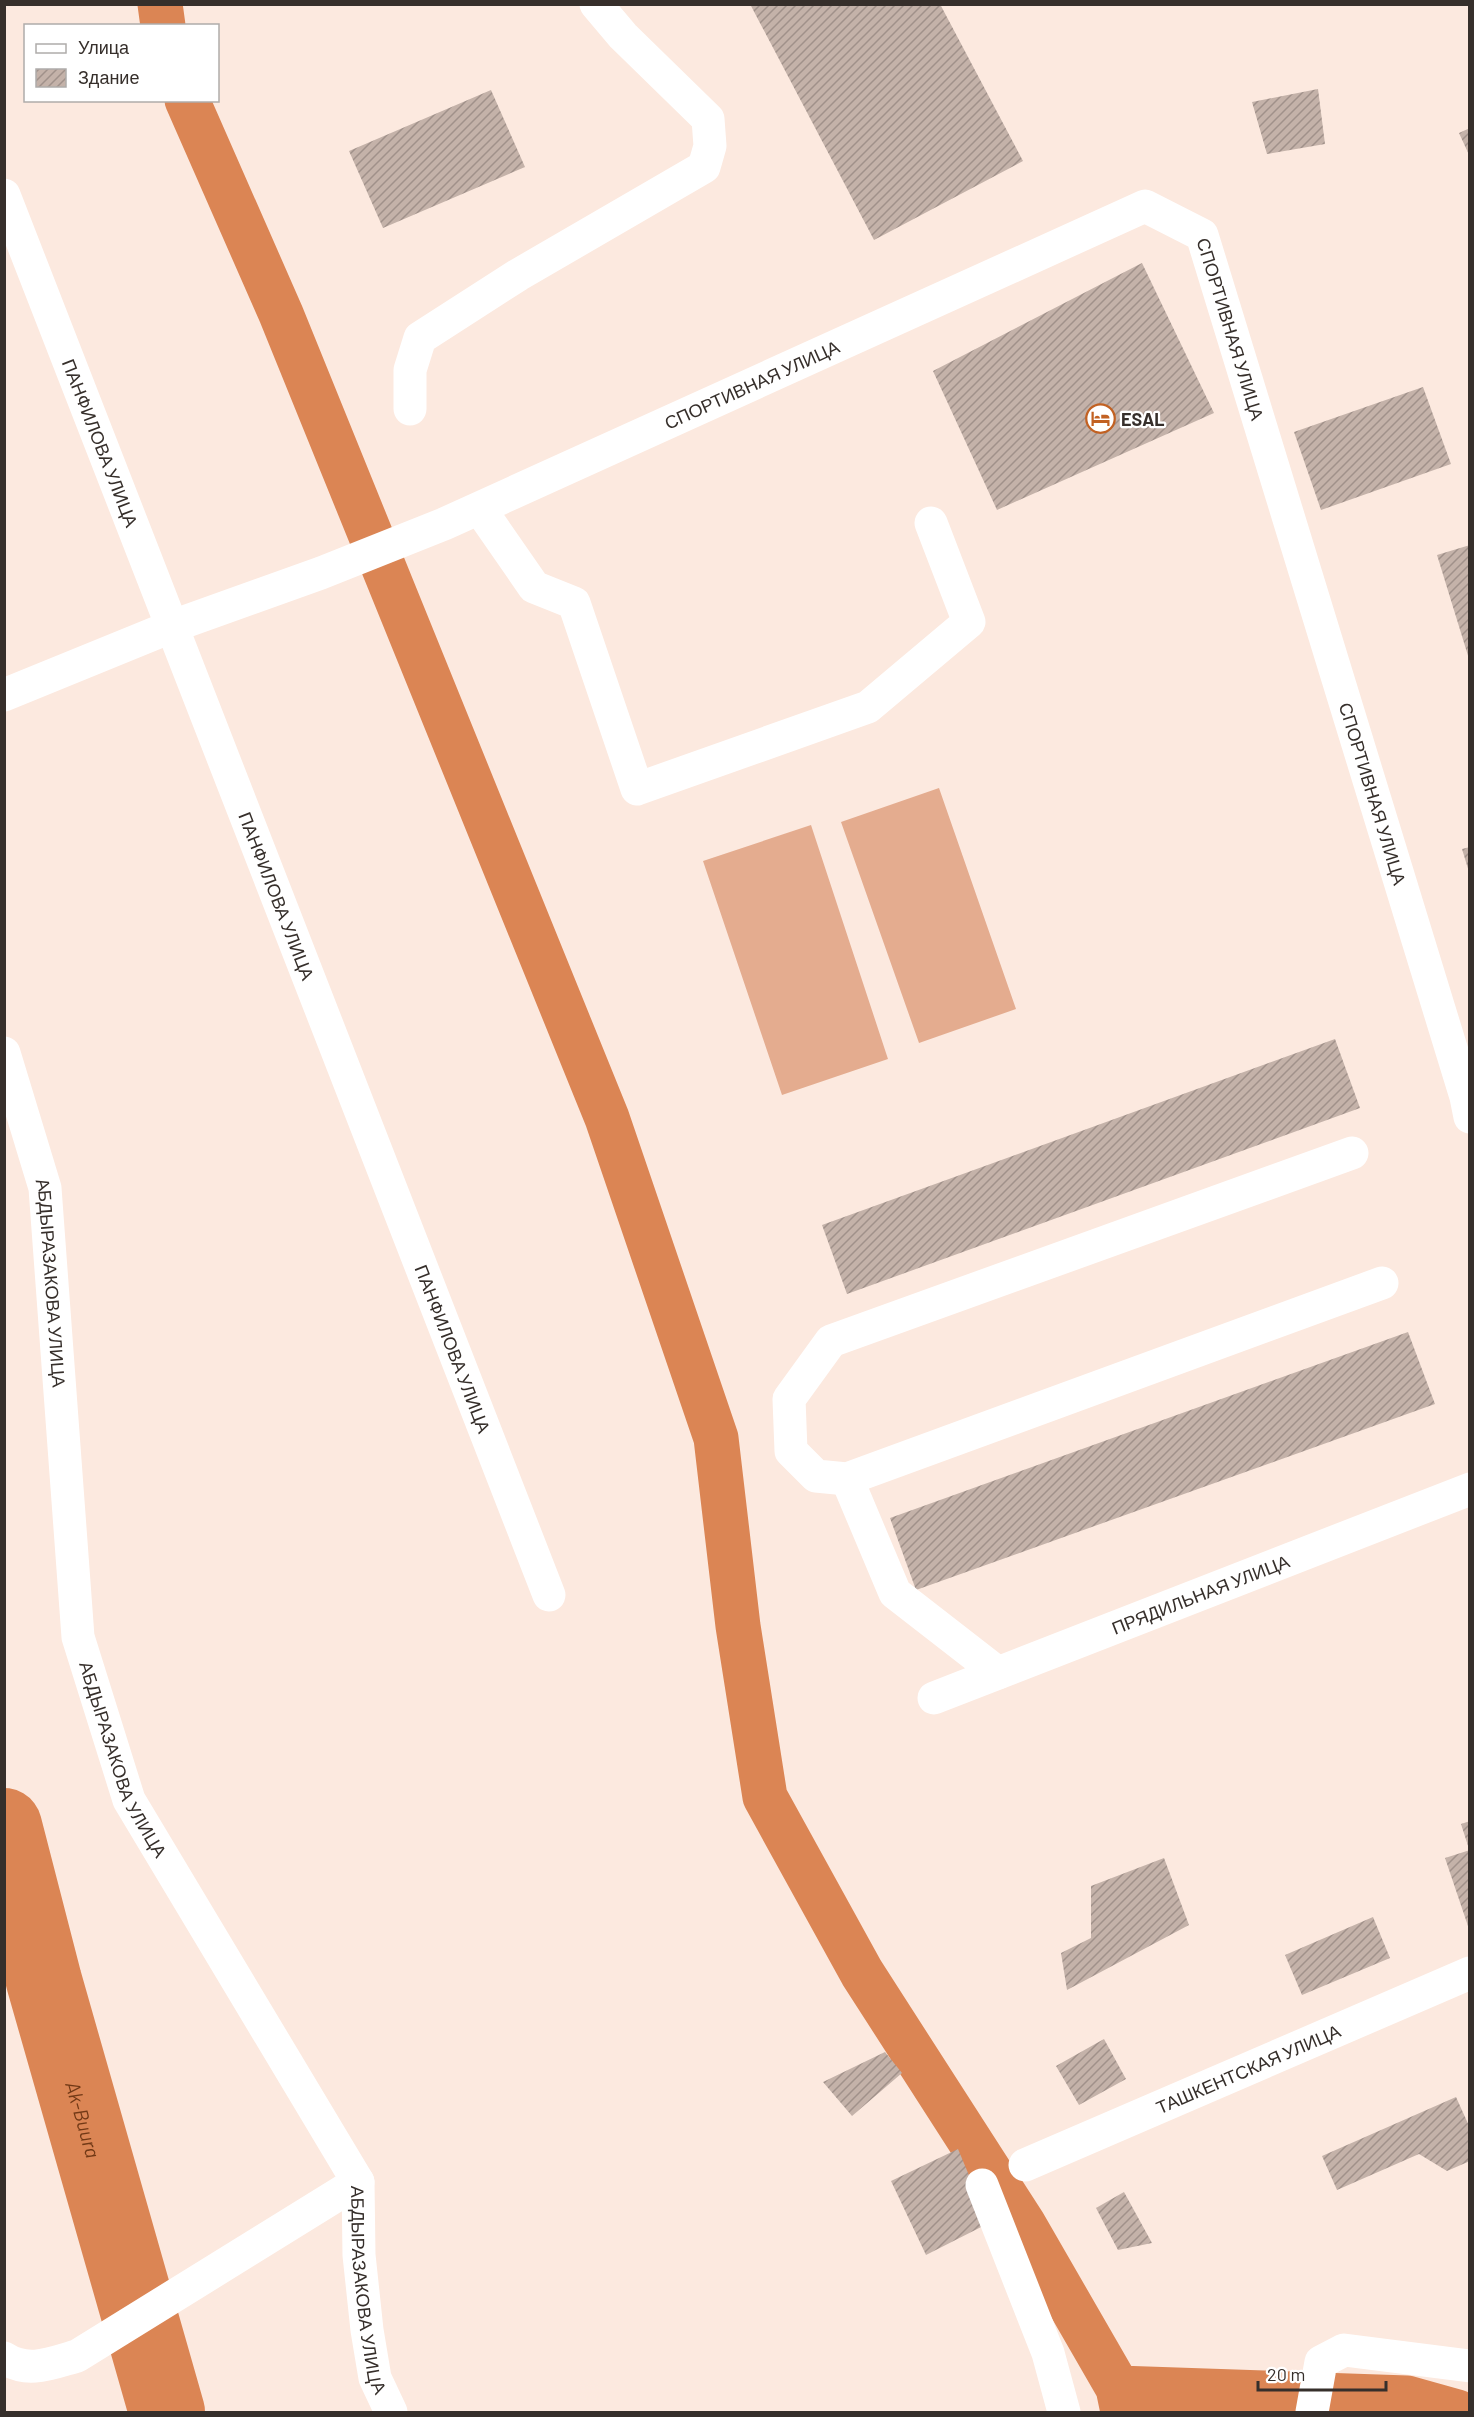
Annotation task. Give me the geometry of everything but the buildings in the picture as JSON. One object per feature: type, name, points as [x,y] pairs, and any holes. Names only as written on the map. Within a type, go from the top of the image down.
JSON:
[{"type":"street","points":[[410,409],[410,370],[420,338],[518,275],[704,167],[710,146],[708,119],[624,36],[596,4]]},
{"type":"street","name":"ПАНФИЛОВА УЛИЦА","points":[[4,195],[549,1595]]},
{"type":"street","name":"СПОРТИВНАЯ УЛИЦА","points":[[4,695],[173,626],[321,573],[480,509],[1145,206],[1202,235],[1466,1097],[1470,1117]]},
{"type":"street","points":[[480,509],[534,587],[574,603],[637,789],[868,707],[969,622],[931,523]]},
{"type":"street","name":"АБДЫРАЗАКОВА УЛИЦА","points":[[4,1053],[45,1188],[78,1637],[129,1800],[358,2182],[359,2255],[367,2330],[375,2378],[391,2412]]},
{"type":"street","points":[[1352,1153],[831,1341],[789,1399],[791,1451],[816,1476],[847,1479],[1382,1283]]},
{"type":"street","points":[[847,1479],[895,1593],[998,1673]]},
{"type":"street","name":"ПРЯДИЛЬНАЯ УЛИЦА","points":[[934,1698],[1470,1490]]},
{"type":"street","name":"ТАШКЕНТСКАЯ УЛИЦА","points":[[1025,2165],[1470,1973]]},
{"type":"street","points":[[8,2365],[38,2367],[77,2356],[358,2182]]},
{"type":"street","points":[[982,2185],[1048,2353],[1064,2412]]},
{"type":"street","points":[[1312,2412],[1320,2362],[1344,2350],[1470,2367]]},
{"type":"shaded area","points":[[939,788],[1016,1009],[919,1043],[841,822]]},
{"type":"shaded area","points":[[811,825],[888,1059],[782,1095],[703,861]]},
{"type":"waterway","points":[[160,4],[163,24]]},
{"type":"waterway","points":[[188,102],[281,314],[607,1118],[716,1438],[738,1626],[765,1797],[862,1973],[1024,2225],[1118,2388],[1123,2412]]},
{"type":"waterway","name":"Ak-Buura","points":[[4,1826],[44,1981],[167,2412]]},
{"type":"waterway","points":[[1118,2388],[1407,2398],[1457,2412]]},
{"type":"place","name":"ESAL","points":[[1100,419]]}]
